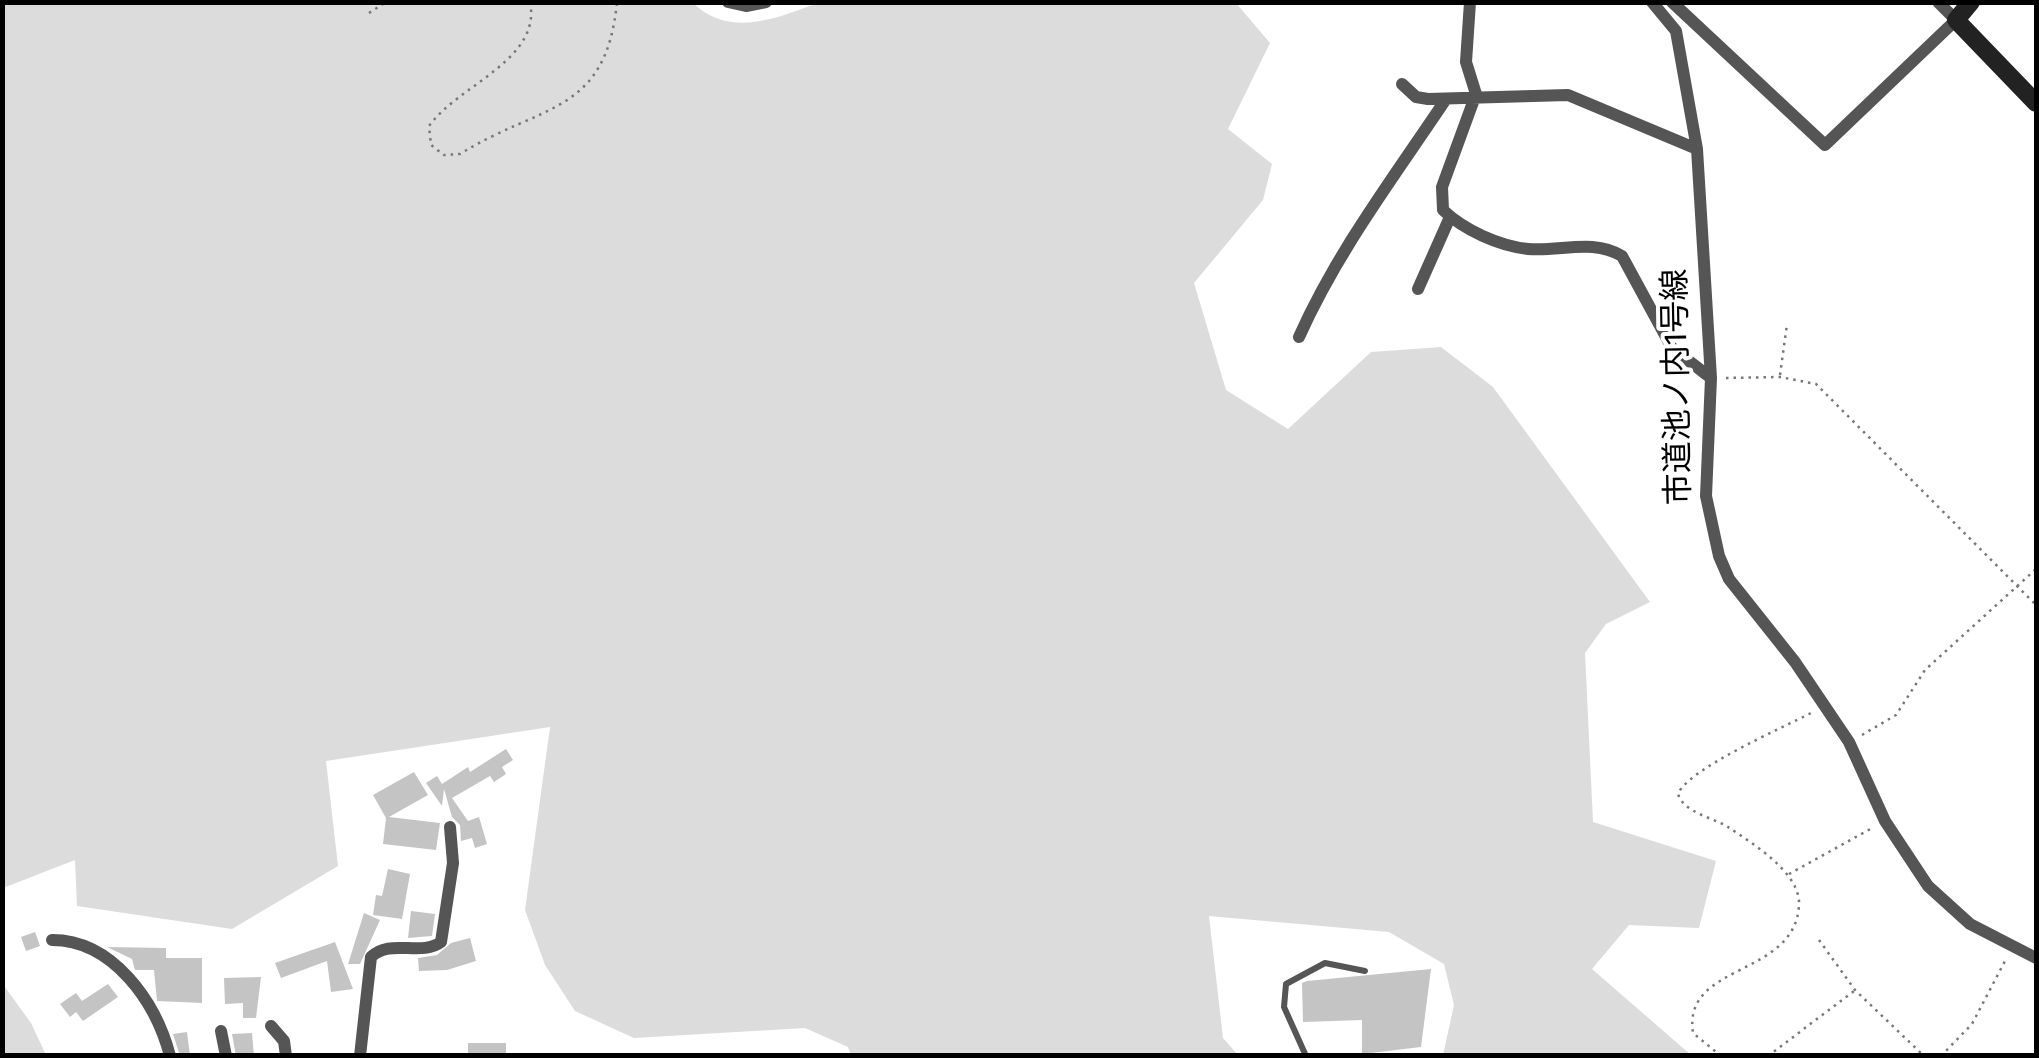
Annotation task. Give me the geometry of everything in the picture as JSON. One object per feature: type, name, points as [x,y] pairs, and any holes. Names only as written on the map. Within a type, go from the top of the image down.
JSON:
[{"type":"street","points":[[728,2],[746,6],[766,2]]},
{"type":"street","points":[[1470,2],[1466,62],[1476,94],[1442,187],[1443,210],[1510,246],[1612,250],[1622,256],[1672,348],[1711,378]]},
{"type":"street","points":[[1938,2],[2036,103]]},
{"type":"street","points":[[1662,4],[1825,145],[1972,2]]},
{"type":"street","name":"市道池ノ内1号線","points":[[1662,4],[1683,54],[1697,149],[1711,378],[1706,496],[1719,556],[1729,579],[1826,706],[1848,742],[1885,821],[1939,898],[1970,924],[2036,958]]},
{"type":"street","points":[[1402,84],[1416,97],[1446,99],[1476,94],[1531,98],[1568,94],[1697,149]]},
{"type":"street","points":[[1299,337],[1319,292],[1375,198],[1446,99]]},
{"type":"street","points":[[1418,289],[1450,217]]},
{"type":"street","points":[[360,1056],[371,957],[381,948],[432,948],[441,942],[453,863],[450,828]]},
{"type":"street","points":[[52,940],[78,943],[126,974],[154,1010],[170,1056]]},
{"type":"street","points":[[271,1026],[284,1042],[286,1056]]},
{"type":"street","points":[[221,1031],[226,1056]]},
{"type":"lane","points":[[1306,1056],[1284,1007],[1286,984],[1325,963],[1365,971]]},
{"type":"path","points":[[369,14],[386,2]]},
{"type":"path","points":[[530,2],[534,20],[526,42],[442,109],[429,126],[431,145],[444,155],[460,154],[591,84],[606,62],[617,2]]},
{"type":"path","points":[[1780,377],[1787,324]]},
{"type":"path","points":[[1711,378],[1780,377],[1816,384],[2036,605]]},
{"type":"path","points":[[1848,742],[1896,715],[1925,670],[2036,569]]},
{"type":"path","points":[[1722,1056],[1693,1033],[1696,1004],[1712,982],[1758,964],[1776,948],[1798,911],[1797,889],[1788,875],[1729,828],[1690,809],[1678,794],[1684,780],[1699,769],[1826,706]]},
{"type":"path","points":[[1788,875],[1885,821]]},
{"type":"path","points":[[1818,940],[1855,990],[1924,1056]]},
{"type":"path","points":[[1941,1056],[1983,1008],[2012,946]]},
{"type":"path","points":[[1768,1056],[1855,990]]},
{"type":"shaded area","points":[[3,2],[692,2],[706,13],[737,23],[770,19],[818,3],[1236,3],[1270,43],[1228,129],[1272,164],[1263,200],[1194,283],[1226,390],[1288,429],[1371,352],[1441,347],[1493,387],[1650,602],[1606,624],[1585,653],[1593,822],[1716,861],[1699,928],[1629,925],[1592,969],[1691,1055],[1443,1055],[1454,1005],[1444,964],[1389,932],[1209,916],[1223,1038],[1238,1055],[851,1055],[848,1047],[805,1028],[634,1038],[575,1011],[545,965],[525,910],[550,727],[326,761],[338,866],[232,929],[77,906],[75,860],[3,888]]},
{"type":"shaded area","points":[[2,983],[31,1023],[46,1055],[3,1055]]},
{"type":"building","points":[[506,749],[513,760],[502,767],[506,774],[494,782],[490,776],[452,798],[468,821],[479,817],[487,844],[475,848],[472,838],[461,841],[460,825],[452,817],[444,789],[442,806],[426,783],[437,776],[442,784]]},
{"type":"building","points":[[414,772],[428,795],[389,817],[440,823],[436,850],[383,844],[386,818],[373,795]]},
{"type":"building","points":[[388,869],[410,874],[402,919],[373,915],[376,895],[382,896]]},
{"type":"building","points":[[411,911],[435,914],[432,936],[408,938]]},
{"type":"building","points":[[364,913],[380,920],[360,964],[348,964]]},
{"type":"building","points":[[35,932],[40,946],[26,951],[21,937]]},
{"type":"building","points":[[470,938],[476,961],[447,970],[419,971],[418,958],[437,955],[451,943]]},
{"type":"building","points":[[335,942],[353,989],[331,992],[327,961],[281,978],[275,963]]},
{"type":"building","points":[[107,947],[166,948],[166,958],[202,958],[202,1003],[157,1001],[154,970],[135,970],[132,959]]},
{"type":"building","points":[[1431,969],[1421,1047],[1362,1054],[1362,1020],[1303,1022],[1302,983]]},
{"type":"building","points":[[261,977],[256,1018],[243,1018],[243,1003],[225,1004],[224,978]]},
{"type":"building","points":[[108,984],[118,997],[83,1021],[76,1012],[70,1017],[60,1004],[76,993],[82,1001]]},
{"type":"building","points":[[187,1032],[190,1056],[180,1056],[173,1034]]},
{"type":"building","points":[[252,1033],[254,1056],[236,1056],[232,1034]]},
{"type":"building","points":[[468,1043],[506,1043],[506,1056],[468,1056]]}]
